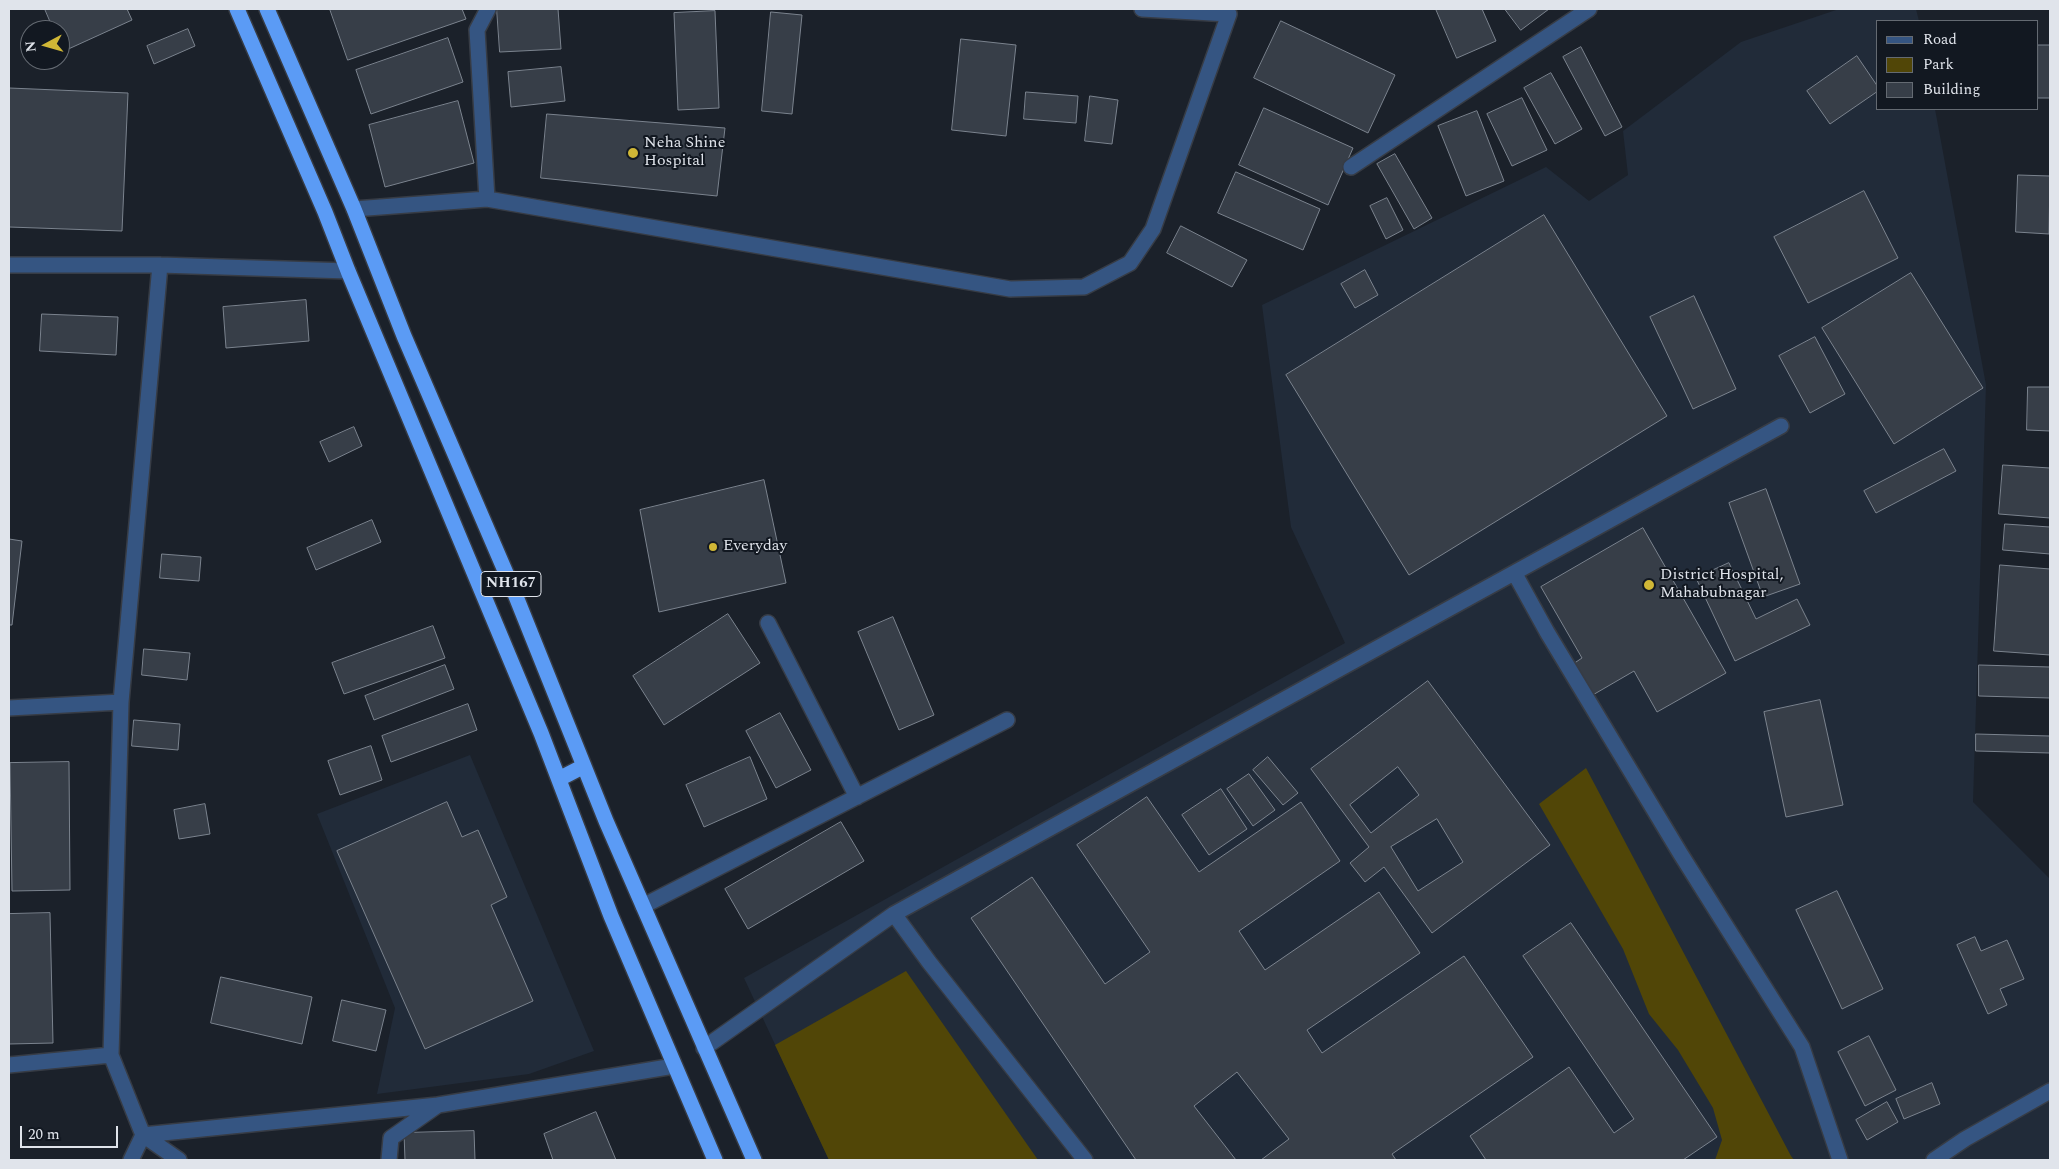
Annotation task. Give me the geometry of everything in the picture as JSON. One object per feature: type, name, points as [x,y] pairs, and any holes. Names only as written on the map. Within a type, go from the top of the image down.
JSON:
[{"type":"highway","name":"NH167","points":[[237,9],[325,212],[559,778],[611,916],[716,1160]]},
{"type":"highway","name":"NH167","points":[[267,9],[354,209],[404,336],[516,594],[584,766],[643,906],[754,1160]]},
{"type":"highway","points":[[559,778],[584,766]]},
{"type":"street","points":[[487,199],[477,30],[488,9]]},
{"type":"street","points":[[354,209],[487,199],[1010,289],[1084,287],[1130,263],[1152,229],[1229,10],[1142,9]]},
{"type":"street","points":[[1351,167],[1589,9]]},
{"type":"street","points":[[9,265],[160,265],[348,271]]},
{"type":"street","points":[[160,265],[121,702],[111,1055],[144,1135],[179,1160]]},
{"type":"street","points":[[704,1048],[894,914],[1781,426]]},
{"type":"street","points":[[1515,574],[1547,632],[1680,853],[1802,1046],[1840,1160]]},
{"type":"street","points":[[768,623],[857,797]]},
{"type":"street","points":[[9,708],[121,702]]},
{"type":"street","points":[[643,906],[1007,720]]},
{"type":"street","points":[[894,914],[929,962],[1085,1160]]},
{"type":"street","points":[[9,1064],[111,1055]]},
{"type":"street","points":[[144,1135],[438,1105],[674,1066]]},
{"type":"street","points":[[1934,1160],[1965,1138],[2050,1091]]},
{"type":"street","points":[[389,1160],[391,1138],[438,1105]]},
{"type":"street","points":[[131,1160],[144,1135]]},
{"type":"shaded area","name":"District Hospital, Mahabubnagar","points":[[1839,9],[1916,9],[1919,20],[1876,20],[1876,110],[1935,110],[1986,385],[1973,802],[2050,879],[2050,1160],[829,1160],[744,978],[1345,643],[1291,527],[1262,305],[1546,167],[1589,201],[1628,175],[1623,131],[1741,42]]},
{"type":"shaded area","points":[[470,755],[594,1051],[529,1074],[377,1094],[395,1008],[317,814]]},
{"type":"green space","points":[[1586,768],[1794,1160],[1715,1160],[1722,1140],[1713,1108],[1678,1050],[1649,1014],[1623,949],[1539,804]]},
{"type":"green space","points":[[906,971],[1038,1160],[829,1160],[775,1045]]},
{"type":"building","points":[[45,9],[127,9],[132,20],[70,48],[70,20],[50,20]]},
{"type":"building","points":[[330,9],[462,9],[466,19],[348,60]]},
{"type":"building","points":[[497,9],[558,9],[561,49],[500,52]]},
{"type":"building","points":[[1436,9],[1482,9],[1496,41],[1457,58]]},
{"type":"building","points":[[1505,9],[1549,9],[1521,30]]},
{"type":"building","points":[[715,11],[719,108],[678,110],[674,13]]},
{"type":"building","points":[[771,12],[802,15],[792,114],[762,111]]},
{"type":"building","points":[[1281,21],[1395,75],[1368,133],[1254,78]]},
{"type":"building","points":[[188,29],[195,46],[154,64],[147,46]]},
{"type":"building","points":[[448,38],[463,82],[371,114],[356,70]]},
{"type":"building","points":[[961,39],[1016,45],[1006,136],[952,130]]},
{"type":"building","points":[[2039,45],[2050,45],[2050,98],[2039,98]]},
{"type":"building","points":[[1581,47],[1622,127],[1605,136],[1563,57]]},
{"type":"building","points":[[1857,56],[1876,84],[1876,92],[1830,124],[1807,91]]},
{"type":"building","points":[[561,67],[565,101],[511,107],[508,72]]},
{"type":"building","points":[[1551,73],[1582,129],[1555,144],[1524,88]]},
{"type":"building","points":[[9,88],[128,93],[122,231],[9,227]]},
{"type":"building","points":[[1026,92],[1078,96],[1076,123],[1024,119]]},
{"type":"building","points":[[1090,96],[1118,100],[1112,144],[1085,141]]},
{"type":"building","points":[[1522,98],[1547,150],[1512,166],[1487,114]]},
{"type":"building","points":[[458,101],[474,163],[385,187],[369,125]]},
{"type":"building","points":[[1264,108],[1353,148],[1328,205],[1239,165]]},
{"type":"building","points":[[1477,111],[1504,181],[1466,196],[1438,126]]},
{"type":"building","name":"Neha Shine Hospital","points":[[547,114],[725,128],[717,196],[541,178]]},
{"type":"building","points":[[1395,154],[1432,218],[1414,229],[1377,164]]},
{"type":"building","points":[[1236,172],[1320,209],[1303,250],[1218,213]]},
{"type":"building","points":[[2018,175],[2050,176],[2049,234],[2016,232]]},
{"type":"building","points":[[1864,191],[1898,258],[1808,303],[1774,237]]},
{"type":"building","points":[[1387,198],[1403,230],[1386,239],[1370,206]]},
{"type":"building","points":[[1544,215],[1667,416],[1409,575],[1286,375]]},
{"type":"building","points":[[1181,226],[1247,260],[1232,287],[1167,253]]},
{"type":"building","points":[[1365,270],[1378,295],[1355,308],[1341,284]]},
{"type":"building","points":[[1911,273],[1983,388],[1894,444],[1822,328]]},
{"type":"building","points":[[1694,296],[1736,389],[1693,409],[1650,317]]},
{"type":"building","points":[[306,300],[309,341],[226,348],[223,307]]},
{"type":"building","points":[[42,314],[118,317],[116,355],[40,351]]},
{"type":"building","points":[[1815,337],[1845,394],[1810,413],[1779,356]]},
{"type":"building","points":[[2028,387],[2050,387],[2050,431],[2027,430]]},
{"type":"building","points":[[354,427],[362,446],[329,462],[320,442]]},
{"type":"building","points":[[1944,449],[1956,471],[1876,513],[1864,491]]},
{"type":"building","points":[[2003,465],[2050,468],[2050,518],[1999,514]]},
{"type":"building","name":"Everyday","points":[[764,480],[786,583],[659,612],[640,510]]},
{"type":"building","points":[[1766,489],[1800,584],[1763,597],[1729,503]]},
{"type":"building","points":[[372,520],[381,542],[316,570],[307,548]]},
{"type":"building","points":[[2005,524],[2050,527],[2050,554],[2003,550]]},
{"type":"building","points":[[1643,528],[1726,673],[1657,712],[1634,671],[1591,696],[1573,664],[1582,658],[1541,587]]},
{"type":"building","points":[[9,539],[22,541],[12,625],[9,625]]},
{"type":"building","points":[[162,554],[201,557],[199,581],[160,578]]},
{"type":"building","points":[[1729,563],[1756,619],[1797,599],[1810,625],[1735,661],[1696,578]]},
{"type":"building","points":[[2000,565],[2050,569],[2050,655],[1994,651]]},
{"type":"building","points":[[728,614],[760,663],[664,725],[633,676]]},
{"type":"building","points":[[893,617],[934,715],[899,730],[858,632]]},
{"type":"building","points":[[433,626],[445,658],[344,694],[332,663]]},
{"type":"building","points":[[144,649],[190,653],[187,680],[142,675]]},
{"type":"building","points":[[445,665],[454,689],[374,720],[365,696]]},
{"type":"building","points":[[1979,665],[2050,667],[2050,698],[1979,696]]},
{"type":"building","points":[[1428,681],[1550,845],[1432,933],[1384,867],[1365,882],[1350,863],[1369,847],[1311,769]],"holes":[[[1398,767],[1419,795],[1371,833],[1350,805]],[[1437,819],[1463,862],[1418,891],[1391,847]]]},
{"type":"building","points":[[1820,700],[1843,805],[1786,817],[1764,712]]},
{"type":"building","points":[[468,704],[477,730],[391,762],[382,736]]},
{"type":"building","points":[[780,713],[811,770],[776,788],[746,731]]},
{"type":"building","points":[[134,720],[180,724],[178,750],[132,746]]},
{"type":"building","points":[[1976,734],[2050,736],[2050,753],[1976,751]]},
{"type":"building","points":[[371,746],[382,780],[340,795],[328,761]]},
{"type":"building","points":[[750,757],[767,799],[704,827],[686,785]]},
{"type":"building","points":[[1268,757],[1298,793],[1283,805],[1253,770]]},
{"type":"building","points":[[69,762],[70,890],[12,891],[10,763]]},
{"type":"building","points":[[1249,774],[1275,810],[1253,826],[1227,789]]},
{"type":"building","points":[[1221,789],[1247,829],[1209,855],[1182,815]]},
{"type":"building","points":[[1147,797],[1199,872],[1301,802],[1340,861],[1239,931],[1265,970],[1379,892],[1420,953],[1307,1030],[1322,1053],[1464,956],[1533,1057],[1392,1154],[1396,1160],[1261,1160],[1289,1139],[1237,1072],[1194,1106],[1236,1160],[1136,1160],[971,918],[1032,877],[1105,984],[1150,952],[1077,845]]},
{"type":"building","points":[[447,802],[462,837],[478,830],[507,897],[491,905],[533,1001],[425,1049],[337,851]]},
{"type":"building","points":[[205,804],[210,834],[179,839],[174,810]]},
{"type":"building","points":[[841,822],[864,861],[748,929],[725,889]]},
{"type":"building","points":[[1837,891],[1883,989],[1842,1009],[1796,910]]},
{"type":"building","points":[[50,913],[53,1043],[9,1044],[9,914]]},
{"type":"building","points":[[1571,923],[1717,1137],[1683,1160],[1486,1160],[1470,1136],[1569,1067],[1614,1133],[1634,1119],[1523,956]]},
{"type":"building","points":[[1975,937],[1981,951],[2007,940],[2024,979],[2000,989],[2007,1005],[1988,1014],[1957,945]]},
{"type":"building","points":[[221,977],[312,997],[302,1044],[211,1023]]},
{"type":"building","points":[[342,1000],[386,1010],[376,1051],[333,1041]]},
{"type":"building","points":[[1869,1036],[1896,1090],[1865,1106],[1838,1052]]},
{"type":"building","points":[[1932,1083],[1940,1104],[1904,1119],[1896,1099]]},
{"type":"building","points":[[1887,1102],[1898,1122],[1867,1140],[1856,1120]]},
{"type":"building","points":[[596,1112],[616,1160],[553,1160],[544,1134]]},
{"type":"building","points":[[474,1131],[475,1160],[405,1160],[404,1133]]},
{"type":"place","name":"Neha Shine Hospital","points":[[633,153]]},
{"type":"place","name":"Everyday","points":[[713,547]]},
{"type":"place","name":"District Hospital, Mahabubnagar","points":[[1649,585]]}]
